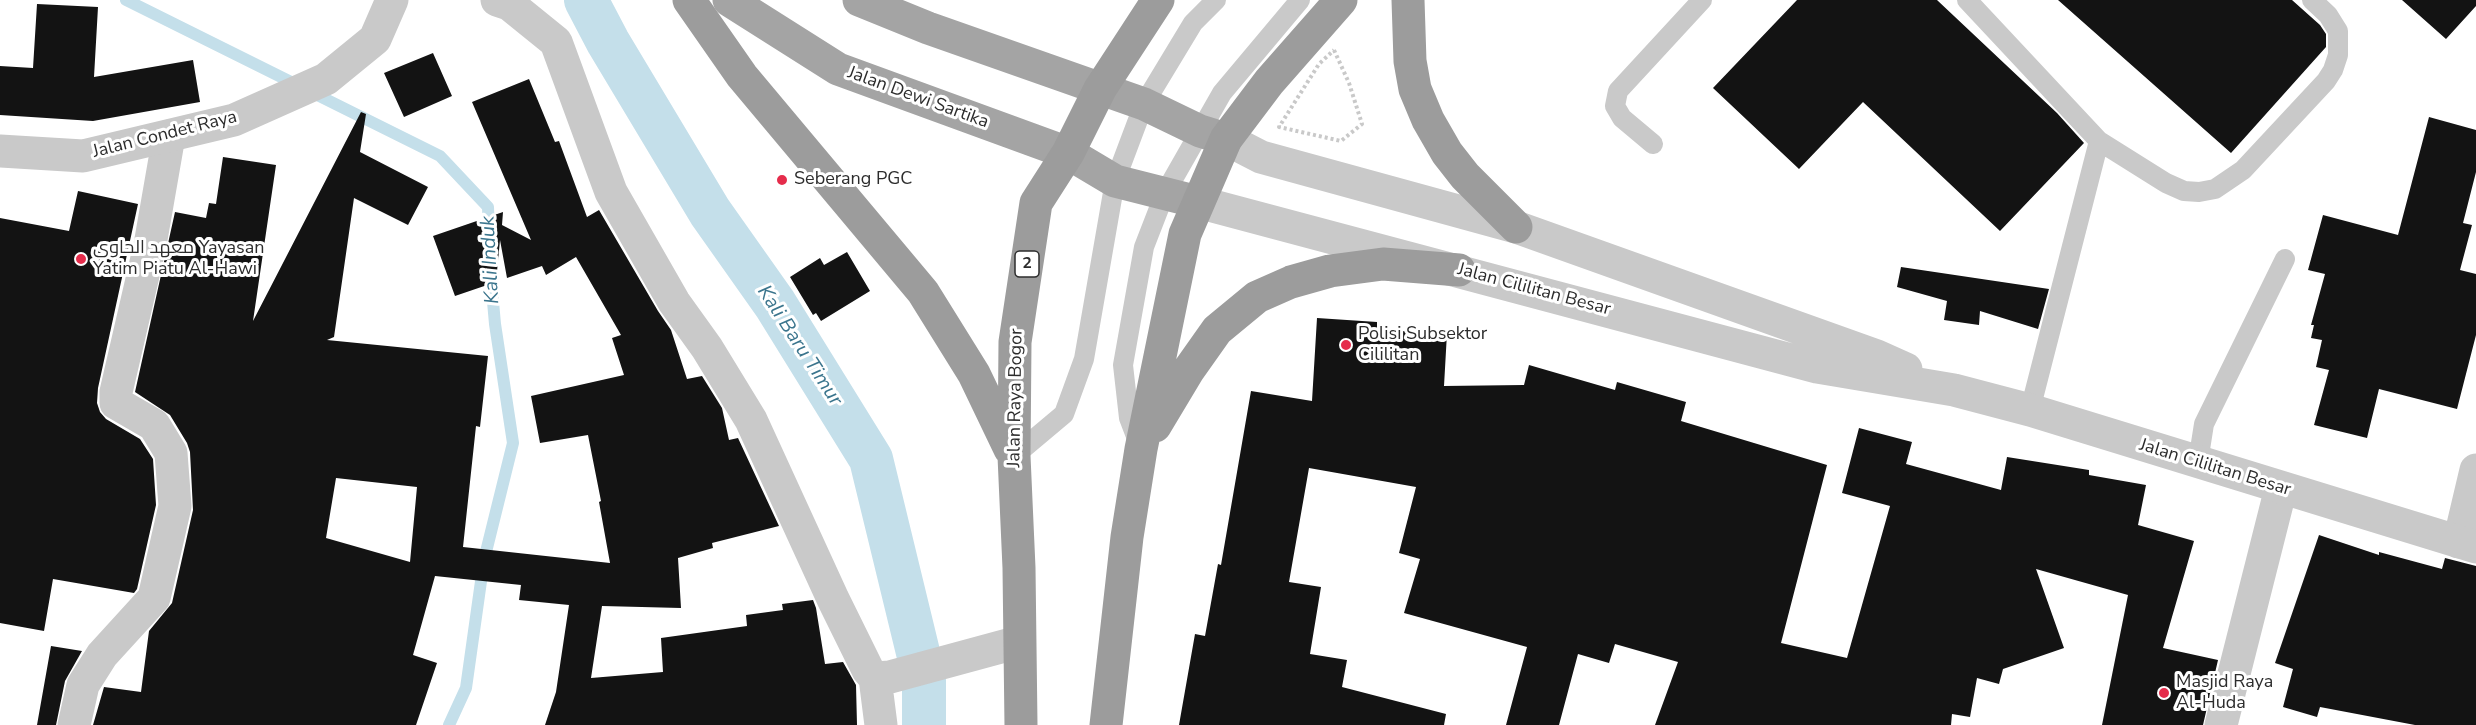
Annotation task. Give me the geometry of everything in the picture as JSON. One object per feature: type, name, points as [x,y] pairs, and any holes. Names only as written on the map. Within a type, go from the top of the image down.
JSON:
[{"type":"highway","points":[[689,0],[742,76],[923,292],[974,374],[1014,456]]},
{"type":"highway","name":"2","points":[[1100,89],[1158,0]]},
{"type":"highway","points":[[1107,725],[1127,537],[1141,449],[1185,234],[1198,202],[1213,135],[1269,82],[1341,0]]},
{"type":"highway","points":[[1408,0],[1410,61],[1415,89],[1428,120],[1447,153],[1465,176],[1516,227]]},
{"type":"highway","name":"Jalan Raya Bogor","points":[[1020,725],[1014,456],[1015,342],[1036,203],[1068,153],[1100,89]]},
{"type":"highway","points":[[1141,449],[1188,371],[1217,330],[1257,297],[1291,282],[1330,271],[1351,268],[1383,264],[1459,270]]},
{"type":"main road","name":"Jalan Dewi Sartika","points":[[729,0],[838,69],[1068,153],[1115,181]]},
{"type":"main road","points":[[859,0],[928,28],[1144,104]]},
{"type":"main road","name":"Jalan Cililitan Besar","points":[[1144,104],[1213,135]]},
{"type":"main road","name":"Jalan Cililitan Besar","points":[[1115,181],[1198,202]]},
{"type":"street","name":"Jalan Condet Raya","points":[[0,151],[82,156],[234,120],[326,79],[375,39],[392,0]]},
{"type":"street","points":[[497,0],[509,4],[556,42],[610,192],[674,302],[707,348],[751,420],[833,600],[868,670],[883,677],[1019,642]]},
{"type":"street","name":"Jalan Cililitan Besar","points":[[1213,135],[1261,157],[1516,227],[1877,356],[1954,390]]},
{"type":"street","points":[[74,725],[83,685],[102,655],[154,598],[175,506],[171,453],[154,425],[116,403],[116,392],[150,245],[169,136]]},
{"type":"street","name":"Jalan Cililitan Besar","points":[[1198,202],[1817,367],[1954,390],[2030,410],[2467,544]]},
{"type":"street","points":[[2467,544],[2476,470]]},
{"type":"street","points":[[2221,725],[2281,488]]},
{"type":"street","points":[[881,725],[883,677]]},
{"type":"lane","points":[[1014,456],[1064,414],[1084,359],[1115,181],[1144,104],[1193,22],[1215,0]]},
{"type":"lane","points":[[1141,449],[1129,418],[1123,365],[1144,247],[1166,193],[1213,135],[1222,93],[1300,0]]},
{"type":"lane","points":[[1653,144],[1622,118],[1615,106],[1618,91],[1702,0]]},
{"type":"lane","points":[[1967,0],[2099,141],[2166,183],[2184,191],[2199,192],[2215,189],[2243,170],[2326,81],[2333,70],[2339,49],[2338,31],[2328,15],[2312,0]]},
{"type":"lane","points":[[2030,410],[2099,141]]},
{"type":"lane","points":[[2198,462],[2204,424],[2285,259]]},
{"type":"path","points":[[1334,50],[1350,83],[1362,124],[1341,141],[1279,127],[1319,64],[1334,50]]},
{"type":"building","points":[[1797,0],[1937,0],[2057,113],[2084,143],[2000,231],[1863,102],[1799,169],[1713,88]]},
{"type":"building","points":[[2058,0],[2292,0],[2320,25],[2326,34],[2326,47],[2231,153]]},
{"type":"building","points":[[2402,0],[2476,0],[2476,6],[2446,39]]},
{"type":"building","points":[[37,4],[98,7],[94,77],[193,60],[200,102],[93,121],[0,115],[0,66],[33,68]]},
{"type":"building","points":[[433,53],[452,96],[404,117],[384,73]]},
{"type":"building","points":[[529,79],[555,142],[559,141],[587,217],[599,210],[671,330],[687,379],[702,376],[722,408],[729,440],[738,438],[779,526],[712,543],[713,548],[678,558],[681,608],[602,606],[591,678],[663,672],[661,638],[747,626],[746,615],[783,610],[782,604],[813,600],[825,664],[843,662],[856,685],[857,725],[545,725],[556,692],[569,605],[519,600],[521,585],[435,576],[413,655],[437,663],[416,725],[93,725],[104,687],[141,692],[149,631],[172,603],[193,510],[190,452],[187,443],[170,415],[135,392],[175,212],[206,218],[209,203],[216,204],[223,157],[276,165],[253,321],[361,112],[366,114],[360,152],[428,187],[408,225],[354,198],[334,337],[327,340],[488,356],[480,427],[476,426],[463,547],[610,563],[588,435],[540,443],[531,396],[624,375],[612,338],[621,335],[576,257],[546,275],[542,266],[507,278],[500,240],[496,282],[455,296],[433,236],[503,212],[502,225],[531,240],[472,102]],"holes":[[[336,478],[417,487],[410,562],[326,538]]]},
{"type":"building","points":[[2429,117],[2476,130],[2476,172],[2463,223],[2472,225],[2460,270],[2476,274],[2476,335],[2457,409],[2379,389],[2367,438],[2314,425],[2329,370],[2316,367],[2322,340],[2311,338],[2314,325],[2311,325],[2325,274],[2308,270],[2323,215],[2398,235]]},
{"type":"building","points":[[78,191],[138,204],[98,388],[97,403],[106,419],[140,439],[153,459],[156,505],[137,589],[134,593],[53,579],[44,631],[0,623],[0,218],[69,231]]},
{"type":"building","points":[[847,252],[870,291],[821,321],[816,313],[813,315],[790,277],[820,258],[824,265]]},
{"type":"building","points":[[1901,267],[2049,289],[2038,329],[1980,311],[1979,325],[1944,320],[1947,301],[1897,287]]},
{"type":"building","points":[[1317,318],[1377,322],[1377,330],[1447,333],[1444,386],[1524,385],[1529,365],[1615,390],[1617,382],[1686,402],[1681,421],[1827,465],[1781,643],[1847,658],[1890,506],[1842,493],[1859,428],[1912,442],[1906,464],[2001,490],[2007,457],[2089,470],[2089,475],[2146,485],[2138,525],[2194,541],[2163,648],[2218,660],[2203,725],[2102,725],[2128,595],[2036,569],[2064,648],[2003,669],[1999,684],[1977,678],[1970,717],[1952,714],[1951,725],[1655,725],[1678,662],[1615,644],[1609,663],[1578,654],[1559,725],[1506,725],[1527,647],[1404,613],[1420,559],[1399,553],[1416,487],[1309,468],[1289,582],[1321,587],[1310,654],[1347,660],[1342,687],[1446,714],[1444,725],[1179,725],[1195,634],[1205,636],[1218,564],[1221,565],[1251,391],[1312,401]]},
{"type":"building","points":[[2319,535],[2379,555],[2379,552],[2442,569],[2445,558],[2476,566],[2476,725],[2415,725],[2320,707],[2317,717],[2283,707],[2293,669],[2275,663]]},
{"type":"building","points":[[51,646],[82,651],[65,681],[56,725],[37,725]]},
{"type":"waterway","name":"Kali Induk","points":[[126,0],[440,156],[488,207],[489,233]]},
{"type":"waterway","name":"Kali Baru Timur","points":[[586,0],[608,42],[710,212],[775,304],[871,459],[924,677],[924,725]]},
{"type":"waterway","name":"Kali Induk","points":[[449,725],[466,688],[484,560],[513,443],[495,324],[490,268]]},
{"type":"place","name":"Seberang PGC","points":[[782,180]]},
{"type":"place","name":"معهد الحاوي Yayasan Yatim Piatu Al-Hawi","points":[[81,259]]},
{"type":"place","name":"Polisi Subsektor Cililitan","points":[[1346,345]]},
{"type":"place","name":"Masjid Raya Al-Huda","points":[[2164,693]]}]
